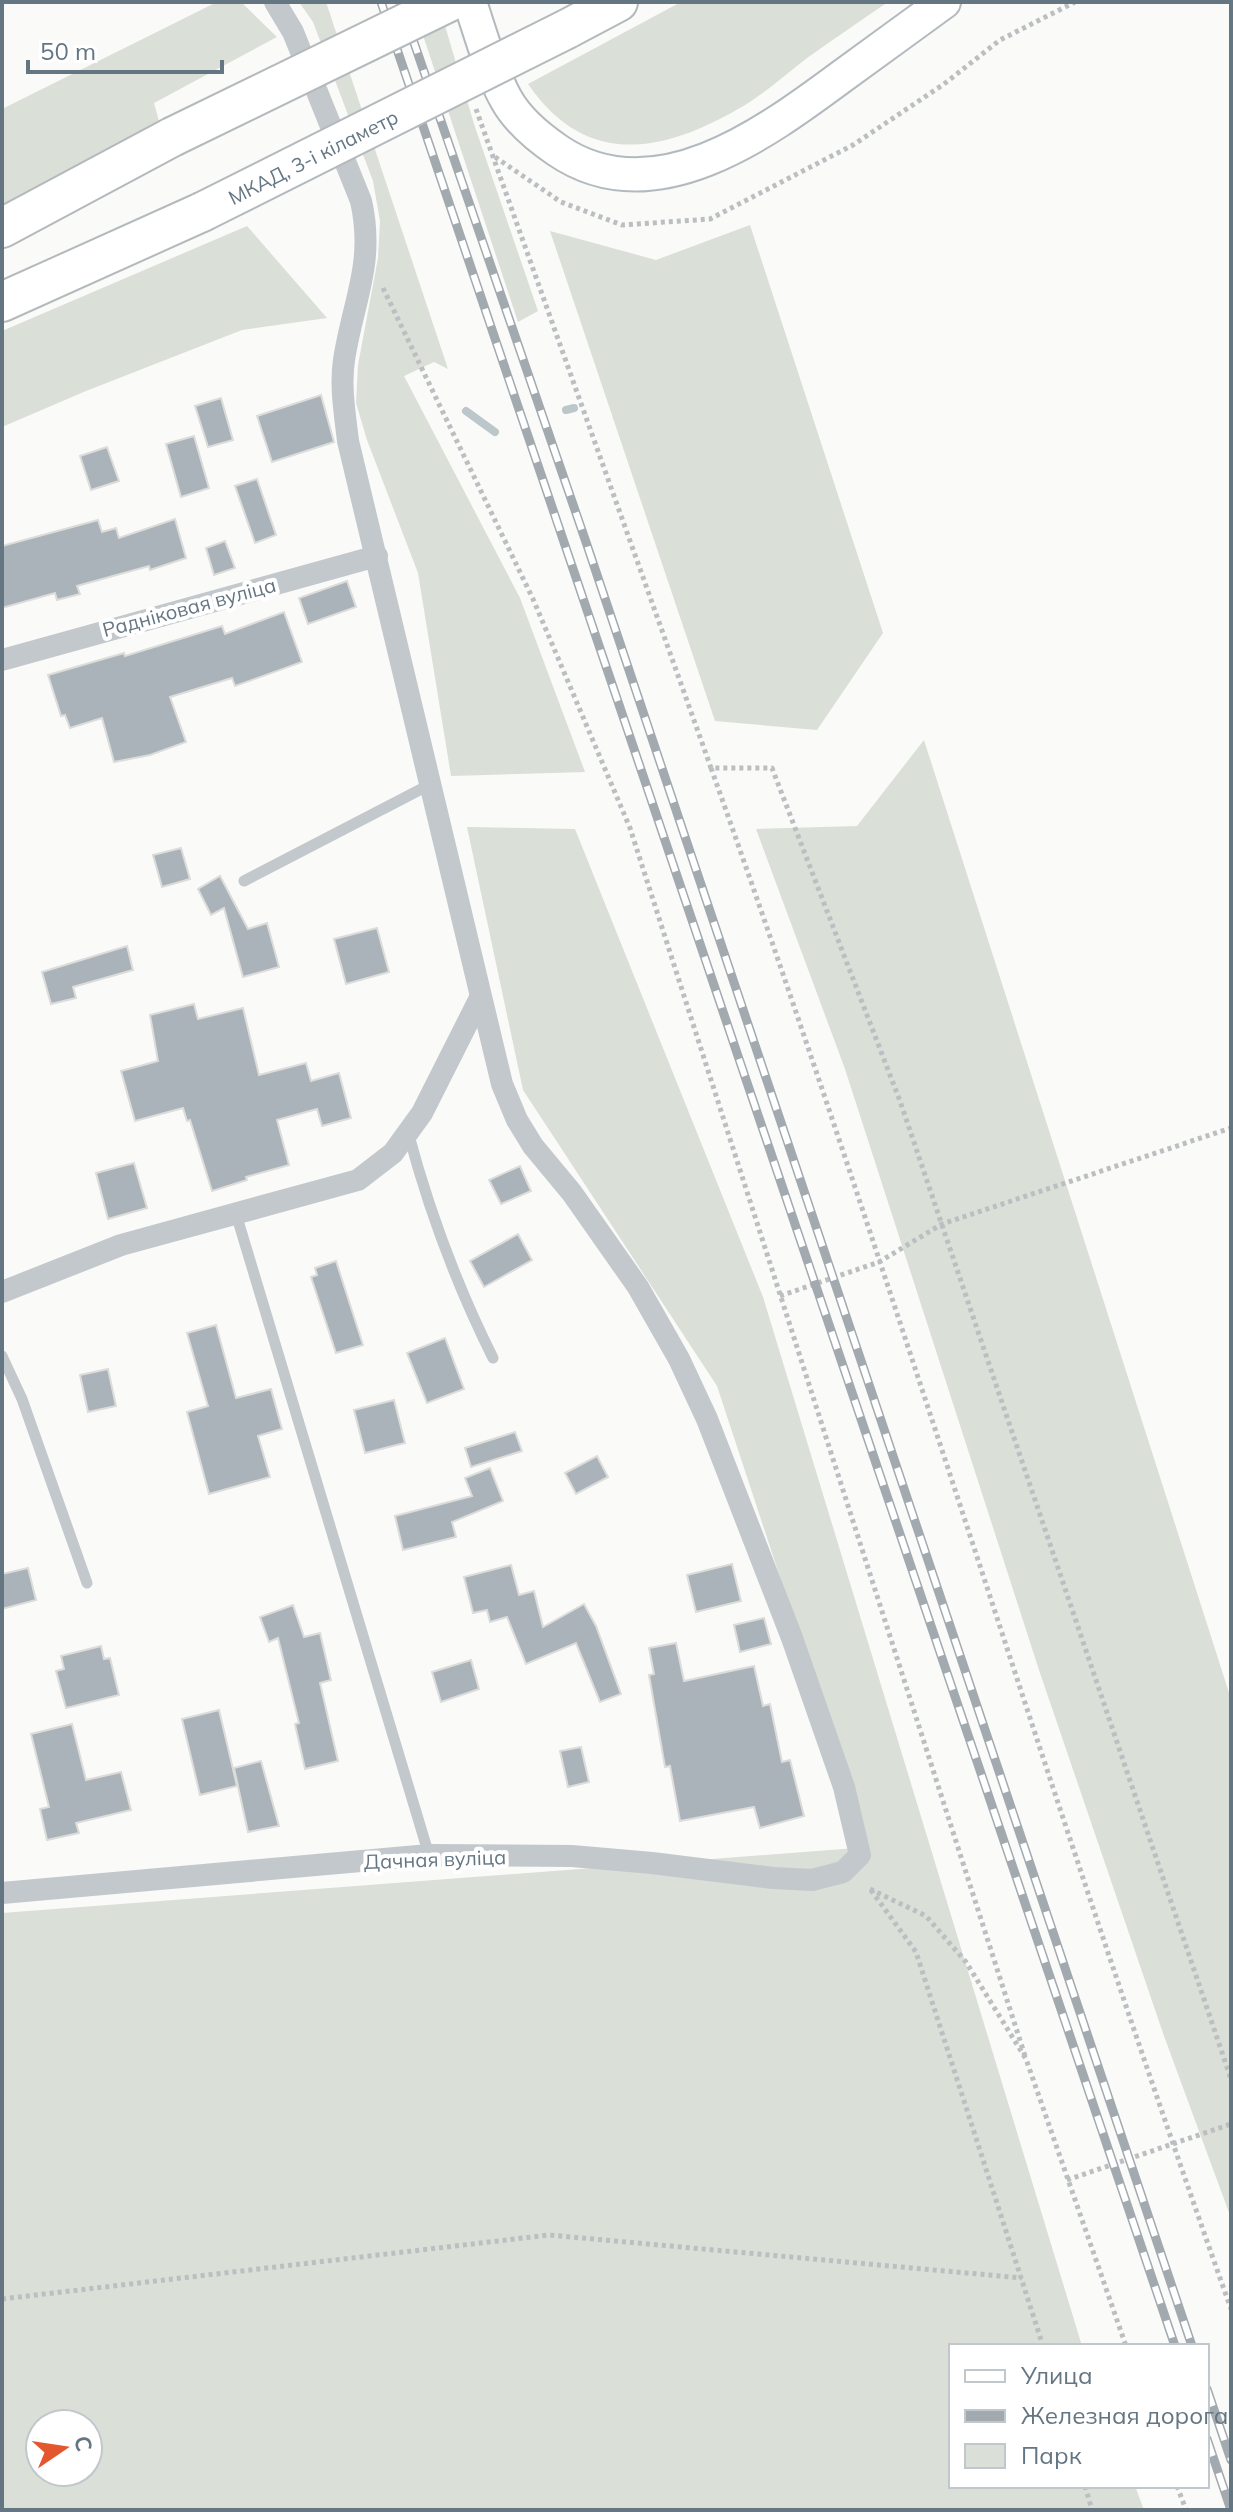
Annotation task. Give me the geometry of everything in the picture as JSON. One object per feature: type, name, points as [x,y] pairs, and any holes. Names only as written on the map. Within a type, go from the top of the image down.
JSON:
[{"type":"highway","points":[[2,228],[172,137],[449,2]]},
{"type":"highway","name":"МКАД, 3-і кіламетр","points":[[2,302],[202,212],[618,2]]},
{"type":"main road","points":[[470,2],[506,99],[537,137],[570,159],[597,169],[647,175],[676,170],[750,139],[791,114],[944,2]]},
{"type":"street","points":[[275,2],[293,32],[361,201],[367,229],[367,255],[344,362],[348,441],[502,1084],[517,1120],[533,1146],[572,1193],[638,1287],[679,1359],[707,1419],[792,1638],[844,1787],[860,1855]]},
{"type":"street","name":"Радніковая вуліца","points":[[2,660],[377,556]]},
{"type":"street","points":[[2,1292],[121,1245],[358,1180],[393,1153],[422,1113],[480,998]]},
{"type":"street","name":"Дачная вуліца","points":[[2,1893],[429,1855],[572,1856],[812,1880],[843,1872],[860,1855]]},
{"type":"lane","points":[[244,881],[431,784]]},
{"type":"lane","points":[[408,1132],[422,1183],[465,1302],[493,1358]]},
{"type":"lane","points":[[236,1214],[429,1855]]},
{"type":"lane","points":[[2,1356],[22,1399],[87,1583]]},
{"type":"path","points":[[476,108],[781,964],[1172,2144],[1231,2309]]},
{"type":"path","points":[[367,255],[533,599],[630,828],[1026,2059],[1125,2344]]},
{"type":"path","points":[[711,768],[772,768],[900,1101],[1231,2079]]},
{"type":"path","points":[[780,1296],[879,1262],[942,1224],[1231,1128]]},
{"type":"path","points":[[860,1855],[870,1889],[916,1952],[1042,2344]]},
{"type":"path","points":[[870,1889],[926,1916],[966,1962],[1026,2059]]},
{"type":"path","points":[[1067,2180],[1231,2124]]},
{"type":"path","points":[[2,2299],[549,2235],[1022,2278]]},
{"type":"path","points":[[1086,2488],[1092,2510]]},
{"type":"path","points":[[1178,2488],[1186,2510]]},
{"type":"green space","points":[[217,2],[241,2],[277,37],[154,103],[160,125],[2,206],[2,109]]},
{"type":"green space","points":[[299,2],[326,2],[448,369],[434,362],[404,376],[520,598],[585,772],[451,776],[418,573],[356,403],[358,365],[378,258],[380,221],[373,181],[313,22]]},
{"type":"green space","points":[[412,2],[438,2],[474,124],[538,311],[518,322]]},
{"type":"green space","points":[[681,2],[888,2],[747,103],[709,124],[652,143],[625,144],[599,140],[574,129],[550,111],[528,84]]},
{"type":"green space","points":[[750,225],[883,633],[817,730],[715,721],[550,231],[656,260]]},
{"type":"green space","points":[[247,226],[327,318],[242,330],[2,427],[2,331]]},
{"type":"green space","points":[[924,740],[1231,1699],[1231,2218],[1164,2036],[1039,1670],[845,1069],[756,829],[857,826]]},
{"type":"green space","points":[[467,827],[575,829],[763,1297],[1081,2344],[949,2344],[949,2488],[1136,2488],[1144,2510],[2,2510],[2,1913],[869,1847],[717,1386],[523,1090]]},
{"type":"building","points":[[321,395],[334,442],[272,462],[257,416]]},
{"type":"building","points":[[221,398],[233,440],[208,447],[195,406]]},
{"type":"building","points":[[194,436],[209,488],[181,497],[166,444]]},
{"type":"building","points":[[107,447],[119,481],[91,490],[80,456]]},
{"type":"building","points":[[257,479],[276,535],[255,543],[235,486]]},
{"type":"building","points":[[175,519],[186,558],[150,570],[149,566],[77,586],[80,594],[57,600],[55,593],[2,608],[2,546],[98,520],[102,532],[116,528],[119,538]]},
{"type":"building","points":[[225,541],[235,568],[214,575],[206,548]]},
{"type":"building","points":[[347,581],[356,607],[308,624],[299,598]]},
{"type":"building","points":[[284,612],[302,662],[235,686],[232,678],[170,697],[186,742],[150,755],[114,762],[102,718],[70,728],[65,715],[61,716],[48,675],[124,653],[125,656],[222,626],[225,634]]},
{"type":"building","points":[[181,848],[190,879],[162,887],[153,855]]},
{"type":"building","points":[[220,876],[248,929],[267,923],[279,967],[243,977],[224,908],[211,915],[198,889]]},
{"type":"building","points":[[377,928],[389,972],[346,984],[334,939]]},
{"type":"building","points":[[127,946],[133,970],[73,987],[76,998],[51,1004],[42,972]]},
{"type":"building","points":[[194,1004],[198,1019],[243,1008],[259,1075],[306,1063],[311,1081],[339,1073],[351,1118],[322,1126],[317,1109],[277,1120],[289,1165],[212,1191],[190,1120],[187,1121],[183,1108],[135,1121],[121,1071],[158,1061],[150,1015]]},
{"type":"building","points":[[134,1163],[147,1208],[108,1219],[96,1173]]},
{"type":"building","points":[[520,1166],[531,1191],[501,1204],[489,1180]]},
{"type":"building","points":[[518,1234],[532,1260],[484,1287],[470,1261]]},
{"type":"building","points":[[336,1261],[363,1345],[336,1353],[311,1277],[317,1275],[315,1268]]},
{"type":"building","points":[[216,1325],[236,1398],[271,1389],[282,1429],[258,1436],[270,1477],[209,1494],[187,1412],[208,1406],[187,1333]]},
{"type":"building","points":[[445,1338],[464,1389],[427,1403],[407,1353]]},
{"type":"building","points":[[108,1369],[116,1406],[88,1412],[80,1375]]},
{"type":"building","points":[[394,1400],[405,1443],[365,1453],[354,1410]]},
{"type":"building","points":[[515,1432],[522,1451],[471,1467],[465,1448]]},
{"type":"building","points":[[597,1456],[608,1477],[576,1494],[565,1473]]},
{"type":"building","points":[[490,1468],[503,1501],[452,1522],[456,1537],[403,1550],[395,1516],[472,1496],[465,1478]]},
{"type":"building","points":[[732,1564],[741,1601],[696,1612],[687,1575]]},
{"type":"building","points":[[511,1565],[519,1595],[534,1591],[543,1627],[584,1604],[596,1626],[621,1694],[600,1702],[576,1643],[526,1664],[507,1617],[490,1622],[487,1610],[473,1613],[464,1577]]},
{"type":"building","points":[[28,1568],[36,1600],[2,1609],[2,1574]]},
{"type":"building","points":[[293,1605],[304,1637],[320,1633],[331,1680],[320,1683],[338,1761],[305,1769],[295,1724],[299,1723],[278,1638],[269,1642],[260,1617]]},
{"type":"building","points":[[764,1618],[771,1644],[740,1652],[734,1625]]},
{"type":"building","points":[[676,1643],[684,1681],[754,1666],[763,1706],[770,1704],[782,1762],[790,1760],[804,1816],[760,1828],[754,1807],[680,1821],[670,1766],[665,1767],[649,1675],[654,1674],[649,1648]]},
{"type":"building","points":[[101,1646],[104,1659],[110,1658],[119,1695],[66,1708],[56,1671],[64,1669],[61,1656]]},
{"type":"building","points":[[471,1660],[479,1689],[441,1702],[432,1672]]},
{"type":"building","points":[[219,1710],[237,1786],[200,1795],[182,1719]]},
{"type":"building","points":[[72,1724],[86,1780],[121,1772],[131,1810],[76,1823],[79,1833],[47,1840],[40,1809],[49,1807],[31,1734]]},
{"type":"building","points":[[581,1747],[589,1782],[568,1787],[560,1751]]},
{"type":"building","points":[[261,1761],[279,1826],[248,1832],[234,1768]]},
{"type":"waterway","points":[[566,410],[574,408]]},
{"type":"waterway","points":[[466,411],[495,432]]},
{"type":"railway","points":[[381,2],[1174,2344]]},
{"type":"railway","points":[[400,2],[587,545],[1191,2344]]},
{"type":"railway","points":[[1209,2395],[1231,2460]]},
{"type":"railway","points":[[1209,2445],[1231,2510]]}]
